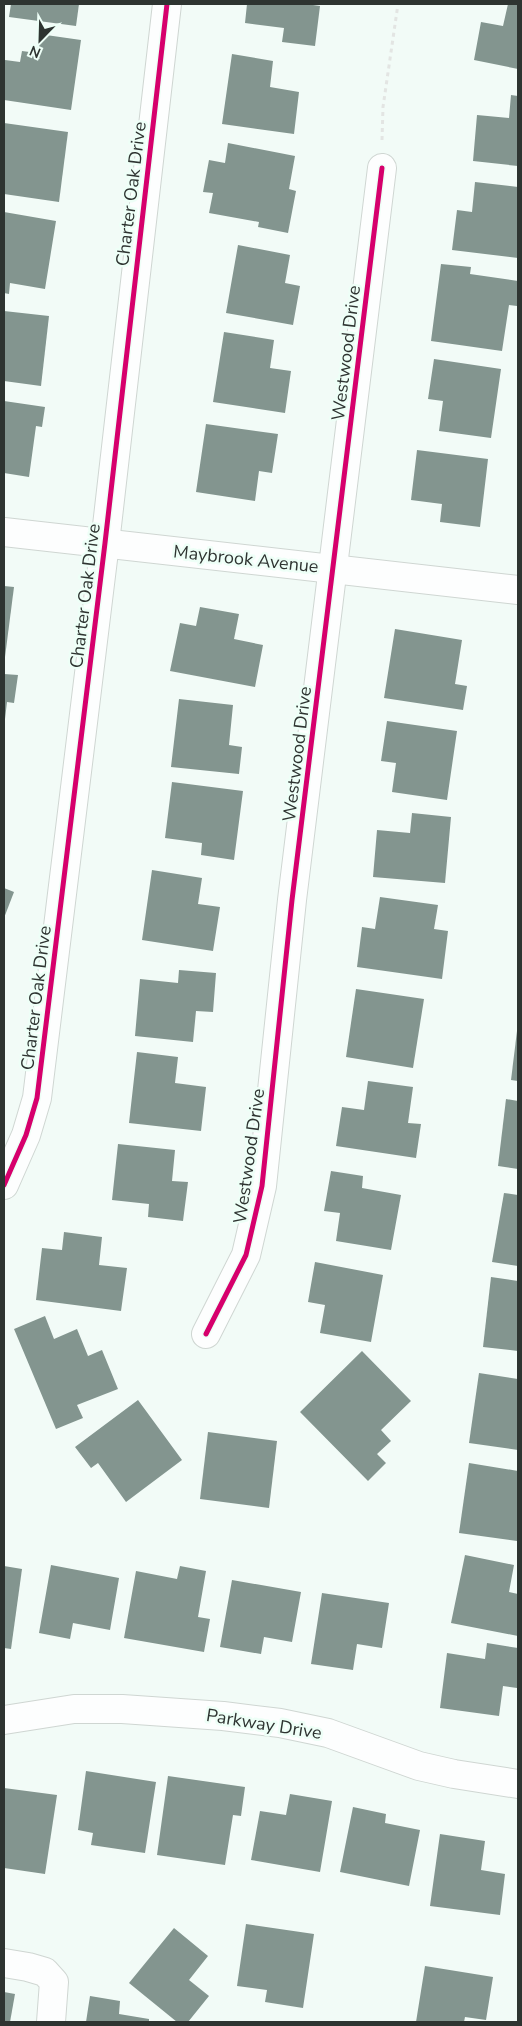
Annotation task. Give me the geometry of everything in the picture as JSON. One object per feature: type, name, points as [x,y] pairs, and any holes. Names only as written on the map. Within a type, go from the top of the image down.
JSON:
[{"type":"street","name":"Charter Oak Drive","points":[[4,1185],[26,1135],[37,1098],[105,543],[167,4]]},
{"type":"street","name":"Westwood Drive","points":[[206,1334],[246,1255],[262,1186],[292,900],[382,168]]},
{"type":"street","name":"Maybrook Avenue","points":[[4,532],[518,590]]},
{"type":"street","name":"Parkway Drive","points":[[4,1720],[74,1709],[122,1709],[233,1717],[280,1723],[328,1734],[419,1766],[454,1774],[518,1784]]},
{"type":"street","points":[[4,1963],[45,1972],[54,1982],[51,2022]]},
{"type":"path","points":[[382,168],[383,108],[398,4]]},
{"type":"building","points":[[11,4],[79,4],[76,26],[9,17]]},
{"type":"building","points":[[247,4],[306,4],[320,6],[315,46],[282,42],[284,28],[245,23]]},
{"type":"building","points":[[508,4],[518,4],[518,69],[474,60],[481,22],[503,26]]},
{"type":"building","points":[[39,34],[81,40],[71,110],[4,100],[5,60],[20,62],[22,51],[37,53]]},
{"type":"building","points":[[232,54],[273,61],[270,87],[299,92],[294,134],[222,124]]},
{"type":"building","points":[[511,95],[518,96],[518,166],[473,161],[477,115],[509,118]]},
{"type":"building","points":[[4,123],[68,132],[59,202],[4,194]]},
{"type":"building","points":[[228,143],[295,156],[289,189],[296,191],[288,233],[258,227],[259,222],[209,213],[213,193],[203,192],[209,160],[225,163]]},
{"type":"building","points":[[475,182],[518,187],[518,258],[452,250],[457,210],[472,212]]},
{"type":"building","points":[[4,212],[56,221],[45,289],[10,283],[9,294],[4,293]]},
{"type":"building","points":[[238,245],[290,255],[285,283],[300,286],[293,325],[226,313]]},
{"type":"building","points":[[441,264],[471,267],[470,274],[518,281],[517,306],[509,305],[502,351],[431,341]]},
{"type":"building","points":[[4,311],[49,316],[41,386],[4,381]]},
{"type":"building","points":[[224,332],[274,340],[270,368],[291,371],[285,413],[213,402]]},
{"type":"building","points":[[434,359],[501,369],[491,438],[439,431],[443,401],[428,399]]},
{"type":"building","points":[[4,401],[45,407],[42,427],[36,426],[29,477],[4,473]]},
{"type":"building","points":[[206,424],[278,434],[272,473],[259,471],[255,501],[196,492]]},
{"type":"building","points":[[417,450],[488,459],[480,527],[440,522],[442,504],[411,500]]},
{"type":"building","points":[[4,586],[14,587],[5,657],[4,657]]},
{"type":"building","points":[[200,607],[239,614],[234,639],[263,645],[255,687],[170,671],[180,623],[196,626]]},
{"type":"building","points":[[395,629],[462,640],[455,684],[467,686],[463,710],[384,698]]},
{"type":"building","points":[[4,674],[18,675],[14,703],[7,702],[5,719]]},
{"type":"building","points":[[179,699],[233,705],[229,745],[242,747],[239,774],[171,767]]},
{"type":"building","points":[[387,721],[457,731],[447,800],[392,792],[396,763],[381,761]]},
{"type":"building","points":[[172,782],[243,791],[234,860],[201,855],[202,843],[165,838]]},
{"type":"building","points":[[412,813],[451,817],[445,883],[373,877],[377,830],[410,833]]},
{"type":"building","points":[[152,870],[202,878],[198,904],[220,907],[213,951],[142,940]]},
{"type":"building","points":[[4,888],[14,892],[4,918]]},
{"type":"building","points":[[380,897],[438,905],[434,929],[448,931],[442,979],[357,967],[362,927],[375,929]]},
{"type":"building","points":[[179,970],[216,973],[213,1012],[196,1011],[193,1042],[135,1036],[140,979],[178,983]]},
{"type":"building","points":[[356,989],[424,999],[413,1068],[346,1057]]},
{"type":"building","points":[[518,1031],[518,1081],[511,1080]]},
{"type":"building","points":[[137,1052],[178,1057],[175,1083],[206,1087],[201,1131],[129,1123]]},
{"type":"building","points":[[368,1081],[413,1087],[408,1123],[421,1124],[416,1158],[336,1146],[342,1107],[364,1110]]},
{"type":"building","points":[[506,1099],[518,1101],[518,1169],[498,1166]]},
{"type":"building","points":[[118,1144],[175,1150],[172,1181],[188,1182],[183,1221],[148,1217],[149,1204],[112,1200]]},
{"type":"building","points":[[331,1171],[363,1176],[362,1188],[401,1195],[391,1250],[336,1241],[340,1213],[324,1211]]},
{"type":"building","points":[[504,1193],[518,1195],[518,1266],[492,1262]]},
{"type":"building","points":[[64,1232],[102,1237],[99,1265],[127,1268],[121,1311],[36,1300],[42,1248],[62,1250]]},
{"type":"building","points":[[315,1262],[383,1275],[371,1342],[320,1333],[325,1305],[308,1302]]},
{"type":"building","points":[[491,1277],[518,1281],[518,1351],[483,1347]]},
{"type":"building","points":[[45,1316],[54,1339],[77,1329],[88,1356],[102,1350],[118,1389],[77,1405],[83,1418],[56,1429],[14,1329]]},
{"type":"building","points":[[362,1351],[411,1401],[381,1430],[391,1441],[377,1454],[386,1463],[368,1481],[300,1412]]},
{"type":"building","points":[[479,1373],[518,1379],[518,1450],[469,1443]]},
{"type":"building","points":[[138,1400],[182,1460],[126,1502],[98,1463],[91,1468],[75,1447]]},
{"type":"building","points":[[208,1432],[277,1441],[269,1508],[200,1499]]},
{"type":"building","points":[[469,1463],[518,1471],[517,1541],[459,1533]]},
{"type":"building","points":[[465,1555],[514,1565],[509,1592],[518,1594],[518,1636],[451,1623]]},
{"type":"building","points":[[51,1565],[119,1578],[110,1630],[73,1623],[70,1639],[39,1633]]},
{"type":"building","points":[[4,1566],[22,1569],[11,1649],[4,1648]]},
{"type":"building","points":[[180,1566],[206,1571],[198,1617],[210,1619],[204,1652],[124,1638],[136,1571],[177,1579]]},
{"type":"building","points":[[232,1580],[301,1592],[292,1642],[264,1637],[261,1654],[220,1647]]},
{"type":"building","points":[[322,1593],[389,1603],[382,1648],[357,1644],[353,1670],[311,1664]]},
{"type":"building","points":[[487,1643],[518,1648],[517,1688],[503,1686],[499,1716],[440,1708],[447,1653],[485,1659]]},
{"type":"building","points":[[86,1771],[156,1782],[145,1853],[91,1845],[93,1833],[78,1830]]},
{"type":"building","points":[[168,1776],[245,1787],[241,1816],[233,1815],[225,1865],[157,1855]]},
{"type":"building","points":[[4,1788],[57,1795],[45,1874],[4,1868]]},
{"type":"building","points":[[290,1794],[332,1801],[320,1872],[251,1860],[260,1811],[286,1815]]},
{"type":"building","points":[[353,1807],[386,1814],[385,1823],[420,1830],[409,1886],[340,1872]]},
{"type":"building","points":[[440,1834],[485,1841],[481,1870],[505,1874],[500,1915],[430,1906]]},
{"type":"building","points":[[246,1924],[314,1934],[303,2008],[265,2002],[267,1990],[237,1986]]},
{"type":"building","points":[[174,1928],[208,1956],[189,1980],[209,1996],[188,2022],[177,2022],[129,1983]]},
{"type":"building","points":[[425,1966],[493,1977],[486,2020],[465,2017],[464,2022],[416,2022]]},
{"type":"building","points":[[4,1992],[15,1994],[10,2022],[4,2022]]},
{"type":"building","points":[[90,1996],[120,2001],[119,2014],[149,2019],[149,2022],[86,2022]]},
{"type":"cycle path","points":[[4,1185],[26,1135],[37,1098],[105,543],[167,4]]},
{"type":"cycle path","points":[[206,1334],[246,1255],[262,1186],[292,900],[382,168]]}]
